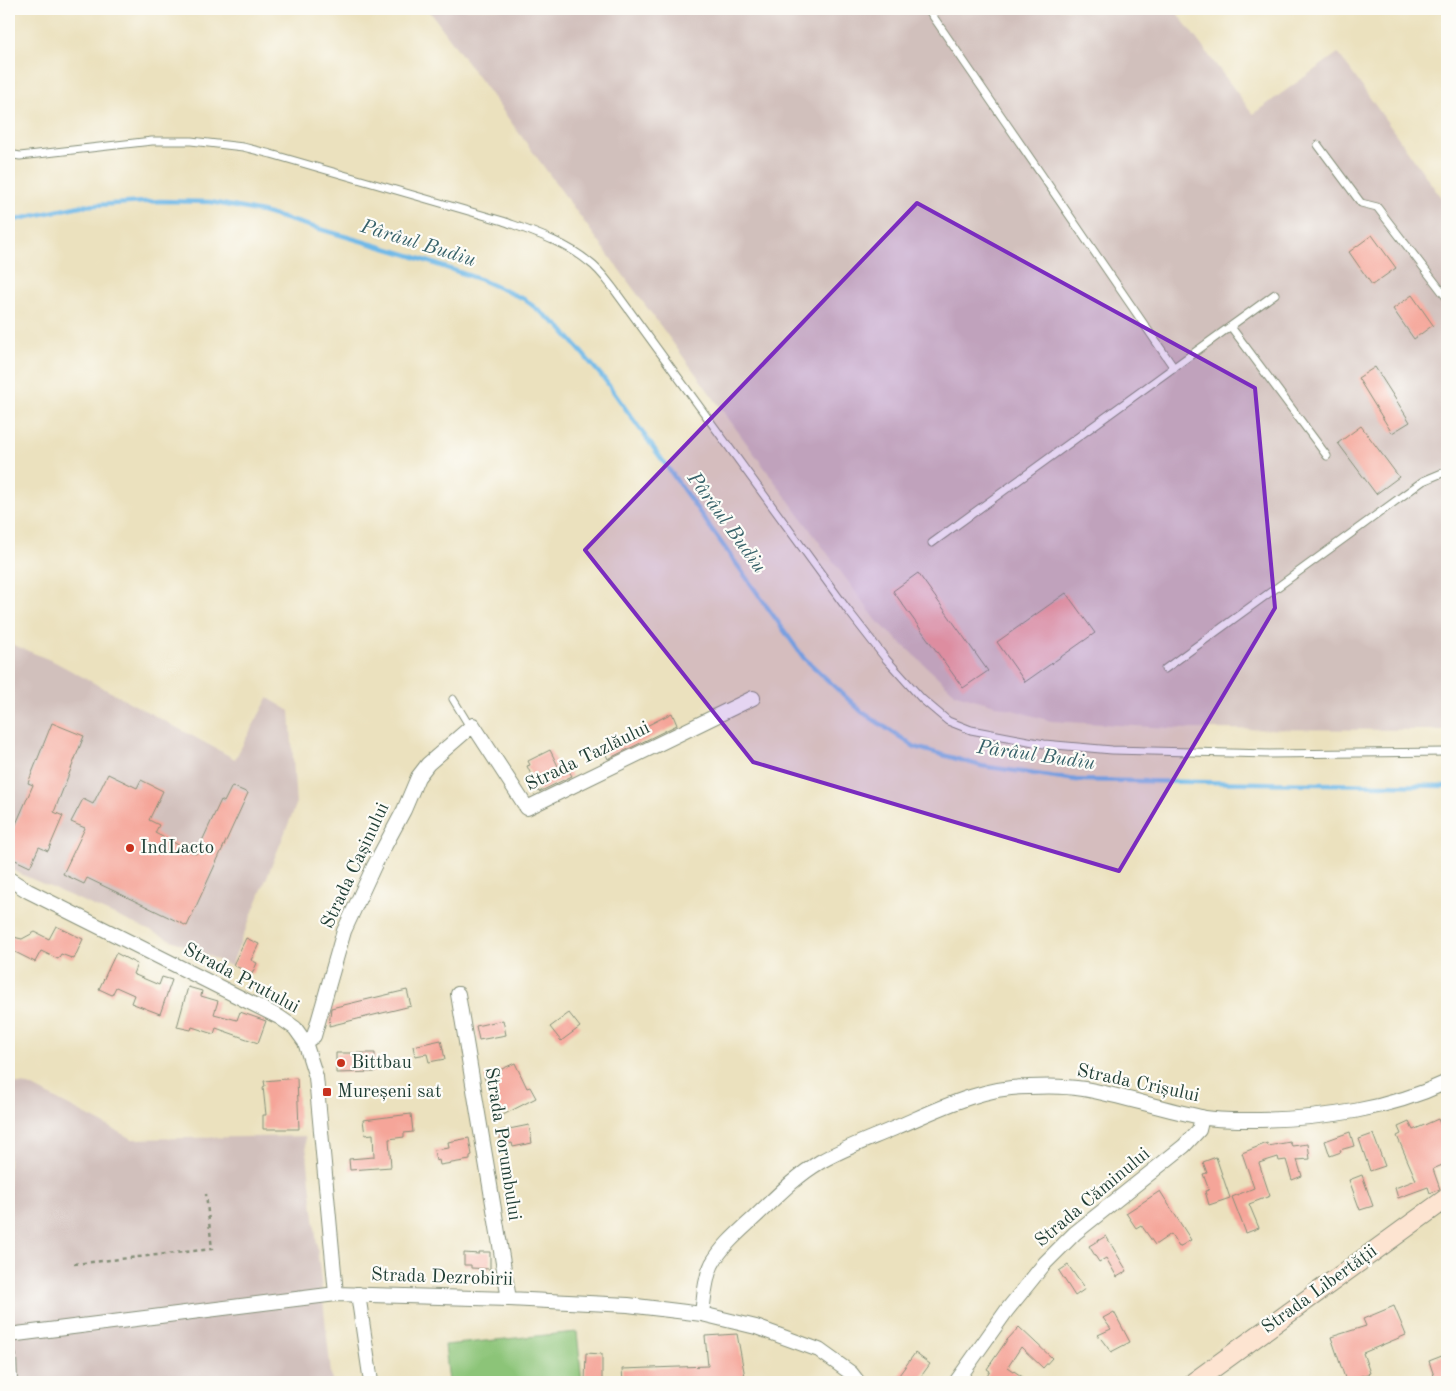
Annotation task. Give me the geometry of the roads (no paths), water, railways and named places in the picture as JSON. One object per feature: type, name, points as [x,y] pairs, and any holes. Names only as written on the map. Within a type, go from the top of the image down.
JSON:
[{"type":"main road","name":"Strada Libertății","points":[[1194,1382],[1447,1198]]},
{"type":"street","name":"Strada Tazlăului","points":[[472,726],[527,808],[754,698]]},
{"type":"street","name":"Strada Cașinului","points":[[305,1042],[314,1036],[344,931],[374,866],[404,810],[418,777],[428,764],[472,726]]},
{"type":"street","name":"Strada Prutului","points":[[9,879],[28,891],[279,1017],[295,1028],[305,1042],[316,1076],[336,1294]]},
{"type":"street","name":"Strada Porumbului","points":[[458,994],[509,1299]]},
{"type":"street","name":"Strada Crișului","points":[[702,1314],[711,1266],[718,1254],[739,1231],[795,1179],[820,1162],[847,1148],[974,1096],[1000,1089],[1028,1087],[1082,1089],[1202,1117],[1225,1120],[1260,1120],[1329,1115],[1380,1107],[1422,1094],[1447,1082]]},
{"type":"street","name":"Strada Căminului","points":[[956,1382],[1007,1310],[1045,1263],[1075,1233],[1184,1146],[1199,1130],[1202,1117]]},
{"type":"street","name":"Strada Dezrobirii","points":[[9,1335],[336,1294],[509,1299],[628,1305],[702,1314],[756,1327],[819,1350],[851,1373],[858,1382]]},
{"type":"street","points":[[358,1294],[371,1382]]},
{"type":"street","points":[[9,1356],[10,1382]]},
{"type":"lane","points":[[928,9],[1174,368]]},
{"type":"lane","points":[[9,154],[20,156],[152,142],[191,141],[243,147],[504,221],[536,233],[576,252],[596,267],[613,288],[847,609],[886,659],[922,699],[948,721],[971,730],[1000,736],[1066,746],[1112,750],[1269,754],[1447,752]]},
{"type":"lane","points":[[1318,145],[1361,203],[1378,208],[1447,298]]},
{"type":"lane","points":[[932,543],[1276,294]]},
{"type":"lane","points":[[1231,327],[1327,456]]},
{"type":"lane","points":[[1165,669],[1423,481],[1447,471]]},
{"type":"lane","points":[[452,699],[472,726]]},
{"type":"waterway","name":"Pârâul Budiu","points":[[9,221],[80,206],[160,201],[211,202],[262,212],[412,256],[479,279],[524,299],[560,327],[605,380],[803,657],[862,712],[915,747],[982,766],[1076,780],[1447,786]]},
{"type":"place","name":"IndLacto","points":[[130,848]]},
{"type":"place","name":"Bittbau","points":[[341,1063]]},
{"type":"place","name":"Mureșeni sat","points":[[327,1092]]}]
